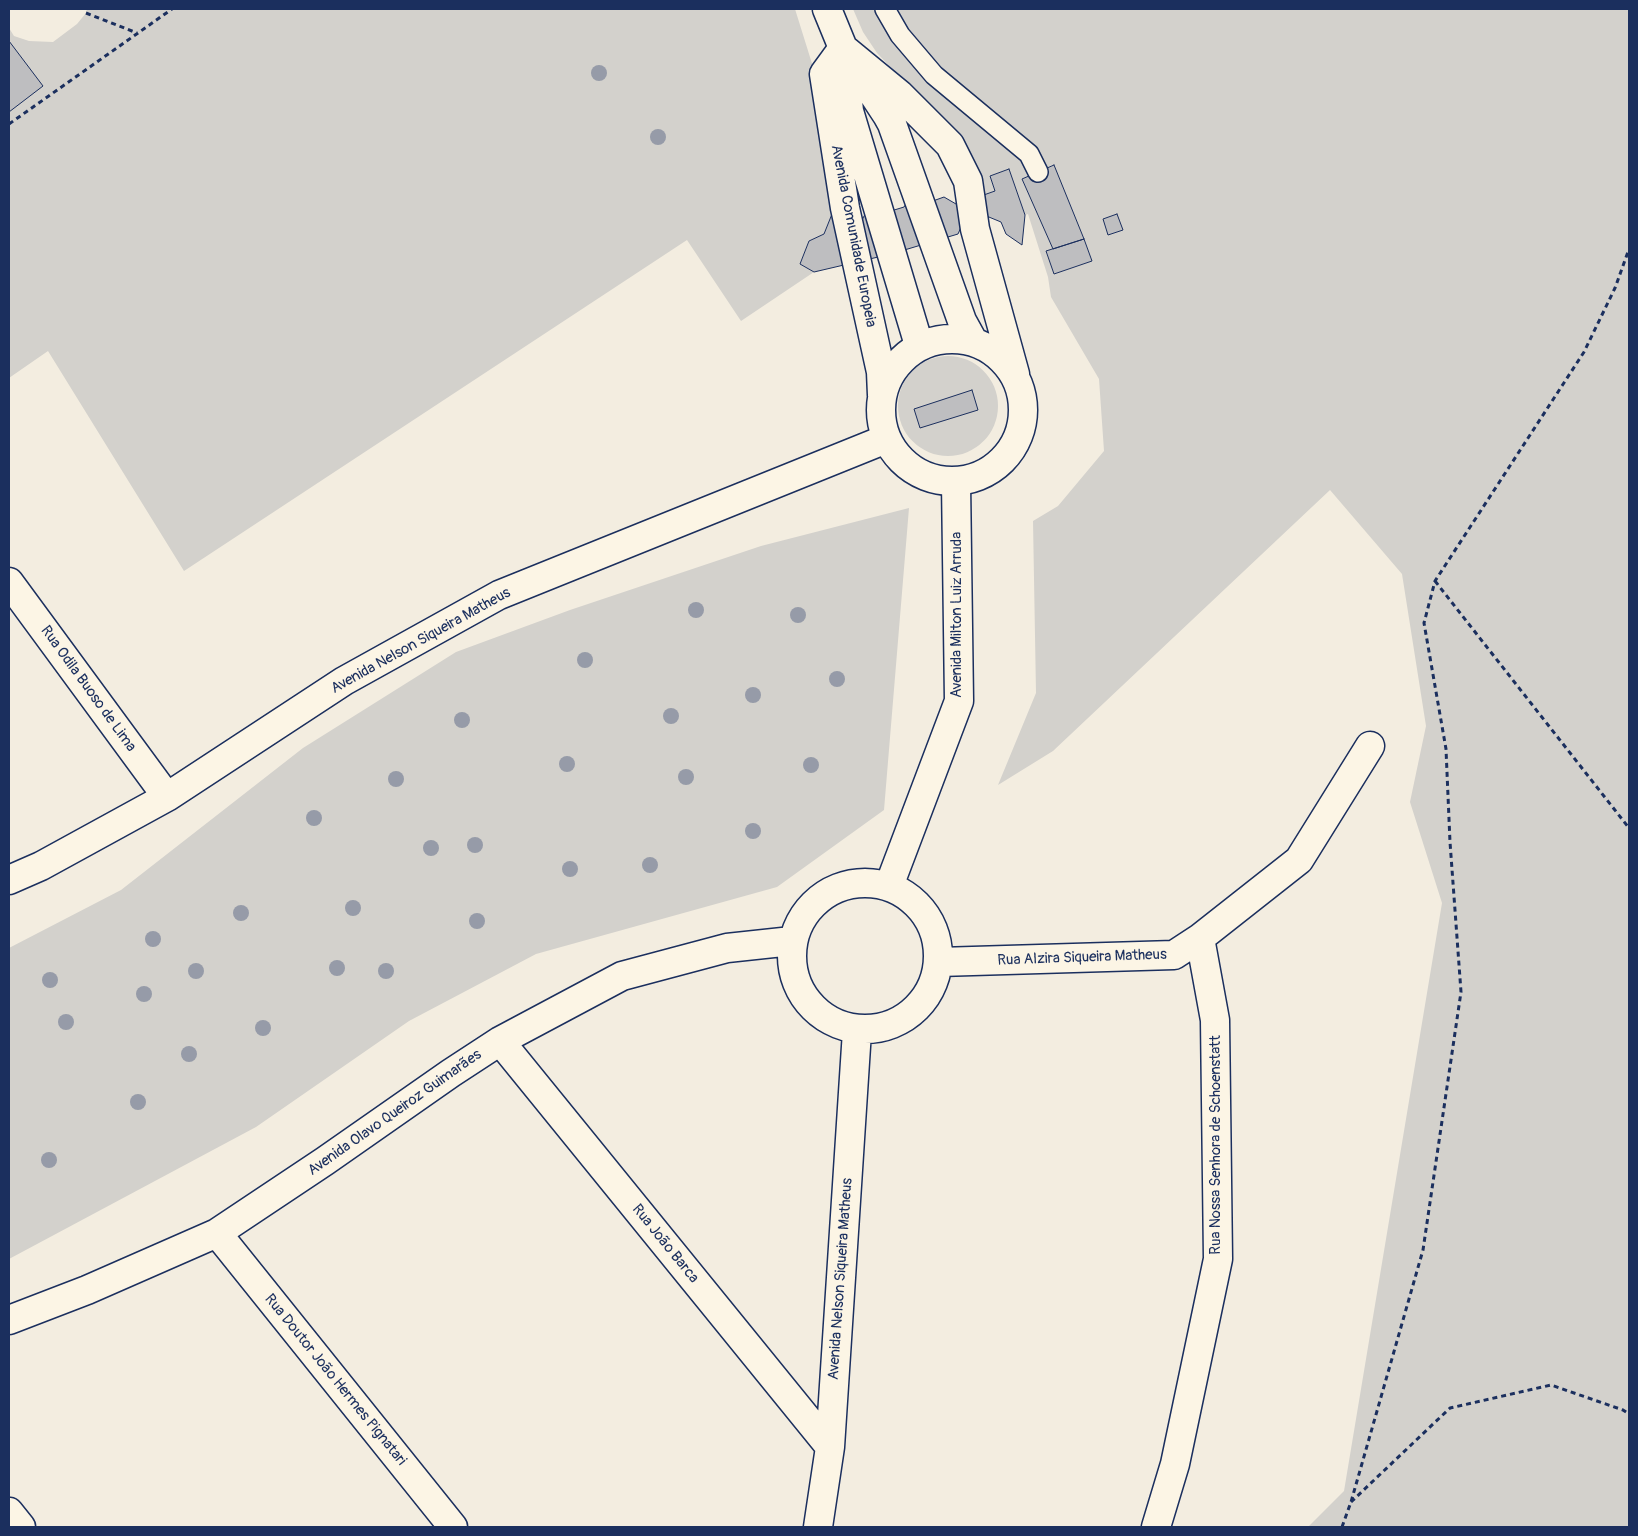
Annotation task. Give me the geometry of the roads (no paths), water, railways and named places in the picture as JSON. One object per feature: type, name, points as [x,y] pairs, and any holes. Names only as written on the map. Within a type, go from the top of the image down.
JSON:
[{"type":"street","name":"Avenida Comunidade Europeia","points":[[826,9],[843,48],[888,115],[892,124],[961,334]]},
{"type":"street","name":"Avenida Comunidade Europeia","points":[[843,48],[849,111],[919,345]]},
{"type":"street","name":"Avenida Comunidade Europeia","points":[[843,48],[899,94],[950,146],[968,181],[976,229],[1016,378]]},
{"type":"street","name":"Avenida Comunidade Europeia","points":[[843,48],[824,74],[845,208],[881,372],[882,398]]},
{"type":"street","points":[[849,111],[867,126],[905,122],[919,114]]},
{"type":"street","points":[[961,334],[989,275]]},
{"type":"street","points":[[961,334],[990,349],[1005,362],[1016,378],[1023,401],[1022,424],[1014,446],[999,464],[979,476],[956,482],[934,479],[914,471],[898,457],[886,439],[881,419],[882,398],[888,379],[898,364],[919,345],[961,334]]},
{"type":"street","name":"Avenida Nelson Siqueira Matheus","points":[[9,880],[41,866],[167,797],[344,681],[499,595],[886,439]]},
{"type":"street","name":"Avenida Milton Luiz Arruda","points":[[889,886],[959,701],[956,482]]},
{"type":"street","name":"Rua Odila Buoso de Lima","points":[[9,582],[167,797]]},
{"type":"street","name":"Rua Alzira Siqueira Matheus","points":[[939,962],[1174,955],[1200,938],[1299,860],[1370,746]]},
{"type":"street","points":[[864,882],[889,886],[906,895],[921,908],[932,924],[938,943],[939,962],[933,984],[921,1004],[904,1018],[883,1027],[857,1030],[836,1024],[814,1010],[799,990],[792,967],[792,941],[802,918],[818,899],[840,887],[864,882]]},
{"type":"street","name":"Rua Nossa Senhora de Schoenstatt","points":[[1156,1527],[1175,1464],[1218,1259],[1215,1020],[1200,938]]},
{"type":"street","name":"Avenida Olavo Queiroz Guimarães","points":[[9,1320],[87,1290],[217,1233],[325,1161],[451,1072],[500,1041],[622,976],[727,948],[792,941]]},
{"type":"street","name":"Avenida Nelson Siqueira Matheus","points":[[818,1527],[830,1447],[857,1030]]},
{"type":"street","name":"Rua João Barca","points":[[500,1041],[830,1447]]},
{"type":"street","name":"Rua Doutor João Hermes Pignatari","points":[[217,1233],[453,1527]]},
{"type":"street","points":[[9,1512],[21,1527]]},
{"type":"lane","points":[[885,9],[900,36],[934,76],[1029,154],[1038,172]]}]
